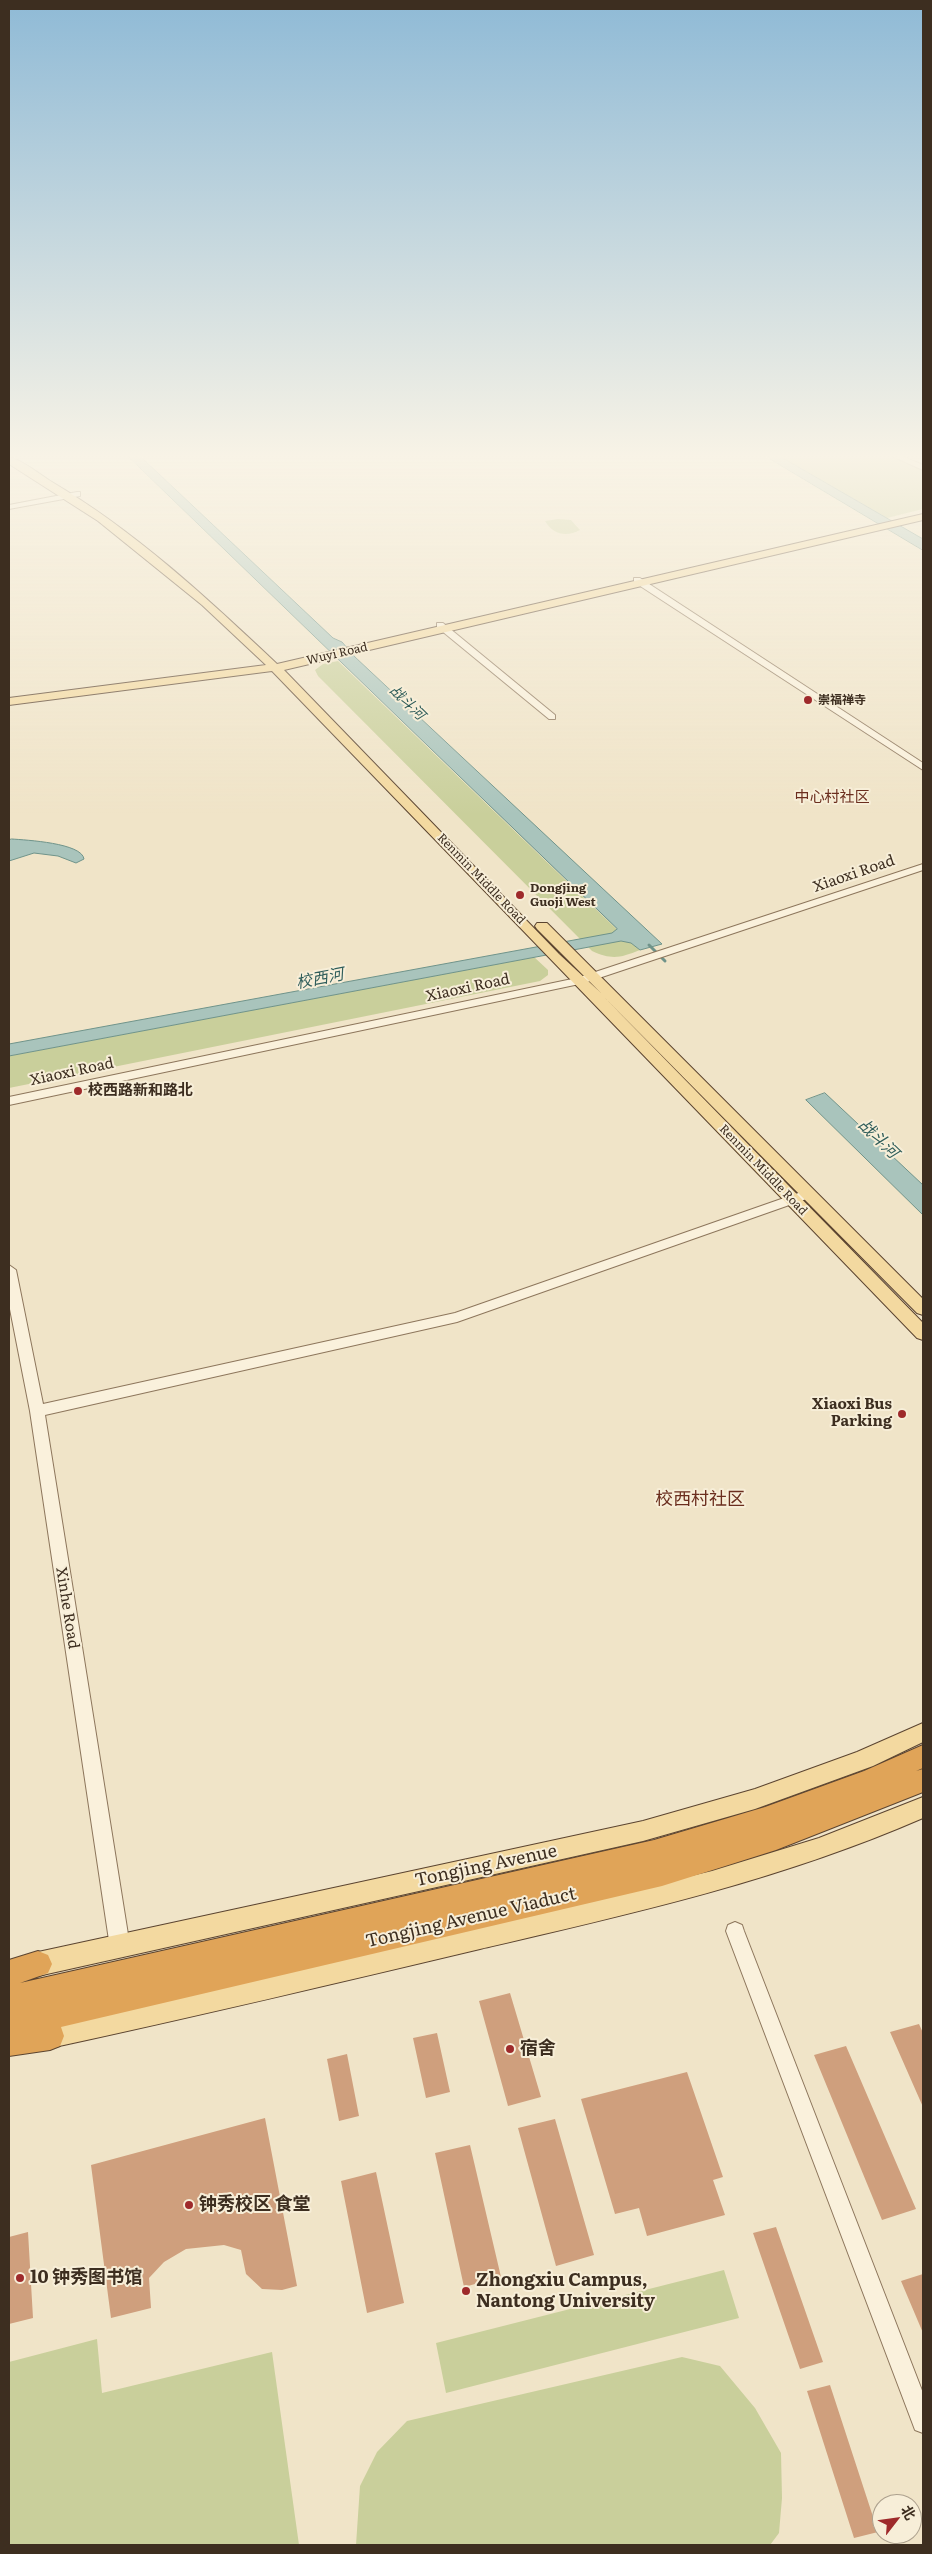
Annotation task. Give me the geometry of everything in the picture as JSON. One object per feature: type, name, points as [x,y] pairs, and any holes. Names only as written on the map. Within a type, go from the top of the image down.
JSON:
[{"type":"highway","name":"Tongjing Avenue Viaduct","points":[[9,2026],[304,1944],[654,1852],[765,1819],[873,1779],[923,1756]]},
{"type":"highway","name":"Tongjing Avenue Viaduct","points":[[9,1999],[662,1874],[776,1838],[885,1797],[923,1780]]},
{"type":"highway","points":[[9,1972],[38,1964]]},
{"type":"highway","points":[[9,2042],[50,2036]]},
{"type":"main road","name":"Renmin Middle Road","points":[[174,576],[279,664],[548,942],[587,979],[799,1197],[923,1334]]},
{"type":"main road","name":"Wuyi Road","points":[[350,649],[440,625],[660,576]]},
{"type":"main road","name":"Wuyi Road","points":[[9,701],[279,664],[330,654],[639,581]]},
{"type":"main road","name":"Renmin Middle Road","points":[[799,1197],[923,1309]]},
{"type":"main road","name":"Tongjing Avenue","points":[[38,1964],[643,1831],[755,1799],[865,1759],[923,1732]]},
{"type":"main road","points":[[50,2036],[672,1894],[785,1859],[896,1819],[923,1806]]},
{"type":"street","points":[[639,581],[923,767]]},
{"type":"street","points":[[440,625],[552,716]]},
{"type":"street","name":"Xiaoxi Road","points":[[9,1102],[587,979],[649,960],[923,867]]},
{"type":"street","points":[[37,1411],[457,1317],[799,1197]]},
{"type":"street","name":"Xinhe Road","points":[[9,1270],[37,1411],[120,1947]]},
{"type":"street","points":[[735,1931],[923,2422]]},
{"type":"street","points":[[9,2047],[50,2036]]},
{"type":"green space","points":[[338,661],[640,950],[616,957],[605,956],[592,951],[318,676],[315,670],[323,664]]},
{"type":"green space","points":[[534,957],[548,970],[548,975],[540,981],[9,1088],[9,1056]]},
{"type":"green space","points":[[724,2270],[739,2318],[446,2393],[436,2343]]},
{"type":"green space","points":[[97,2339],[102,2393],[272,2352],[299,2545],[9,2545],[9,2362]]},
{"type":"green space","points":[[682,2357],[720,2366],[755,2408],[781,2453],[782,2498],[779,2533],[770,2545],[356,2545],[360,2486],[377,2452],[407,2421]]},
{"type":"water","points":[[252,576],[267,576],[333,638],[342,642],[355,657],[662,944],[640,950],[631,943],[621,941],[9,1056],[9,1044],[612,933],[617,929]]},
{"type":"water","points":[[9,840],[64,846],[74,849],[84,859],[76,863],[58,856],[34,853],[9,861]]},
{"type":"water","points":[[825,1093],[923,1185],[923,1215],[806,1100]]},
{"type":"building","name":"宿舍","points":[[510,1993],[541,2097],[508,2106],[479,2001]]},
{"type":"building","points":[[919,2024],[923,2033],[923,2107],[890,2032]]},
{"type":"building","points":[[437,2033],[450,2092],[426,2098],[413,2038]]},
{"type":"building","points":[[846,2046],[916,2209],[882,2220],[814,2055]]},
{"type":"building","points":[[347,2054],[359,2116],[339,2121],[327,2059]]},
{"type":"building","points":[[687,2072],[723,2177],[713,2180],[725,2215],[647,2236],[639,2208],[615,2214],[581,2099]]},
{"type":"building","name":"钟秀校区 食堂","points":[[265,2118],[297,2286],[282,2290],[262,2289],[246,2274],[241,2250],[224,2245],[186,2249],[164,2262],[149,2278],[151,2308],[111,2318],[91,2165]]},
{"type":"building","points":[[555,2119],[594,2255],[556,2266],[518,2128]]},
{"type":"building","points":[[470,2145],[501,2277],[464,2287],[435,2153]]},
{"type":"building","points":[[376,2172],[404,2303],[367,2313],[341,2181]]},
{"type":"building","points":[[776,2227],[823,2362],[800,2369],[753,2233]]},
{"type":"building","name":"10 钟秀图书馆","points":[[28,2232],[33,2318],[9,2324],[9,2237]]},
{"type":"building","points":[[923,2274],[923,2333],[901,2281]]},
{"type":"building","points":[[830,2385],[872,2514],[872,2534],[854,2538],[807,2391]]},
{"type":"waterway","name":"战斗河","points":[[649,945],[665,961]]},
{"type":"place","name":"崇福禅寺","points":[[808,700]]},
{"type":"place","name":"Dongjing Guoji West","points":[[520,895]]},
{"type":"place","name":"校西路新和路北","points":[[78,1091]]},
{"type":"place","name":"Xiaoxi Bus Parking","points":[[902,1414]]},
{"type":"place","name":"宿舍","points":[[510,2049]]},
{"type":"place","name":"钟秀校区 食堂","points":[[189,2205]]},
{"type":"place","name":"10 钟秀图书馆","points":[[20,2278]]},
{"type":"place","name":"Zhongxiu Campus, Nantong University","points":[[466,2291]]},
{"type":"district","name":"中心村社区","points":[[832,798]]},
{"type":"district","name":"校西村社区","points":[[700,1500]]},
{"type":"water label","name":"校西河","points":[[320,979]]}]
